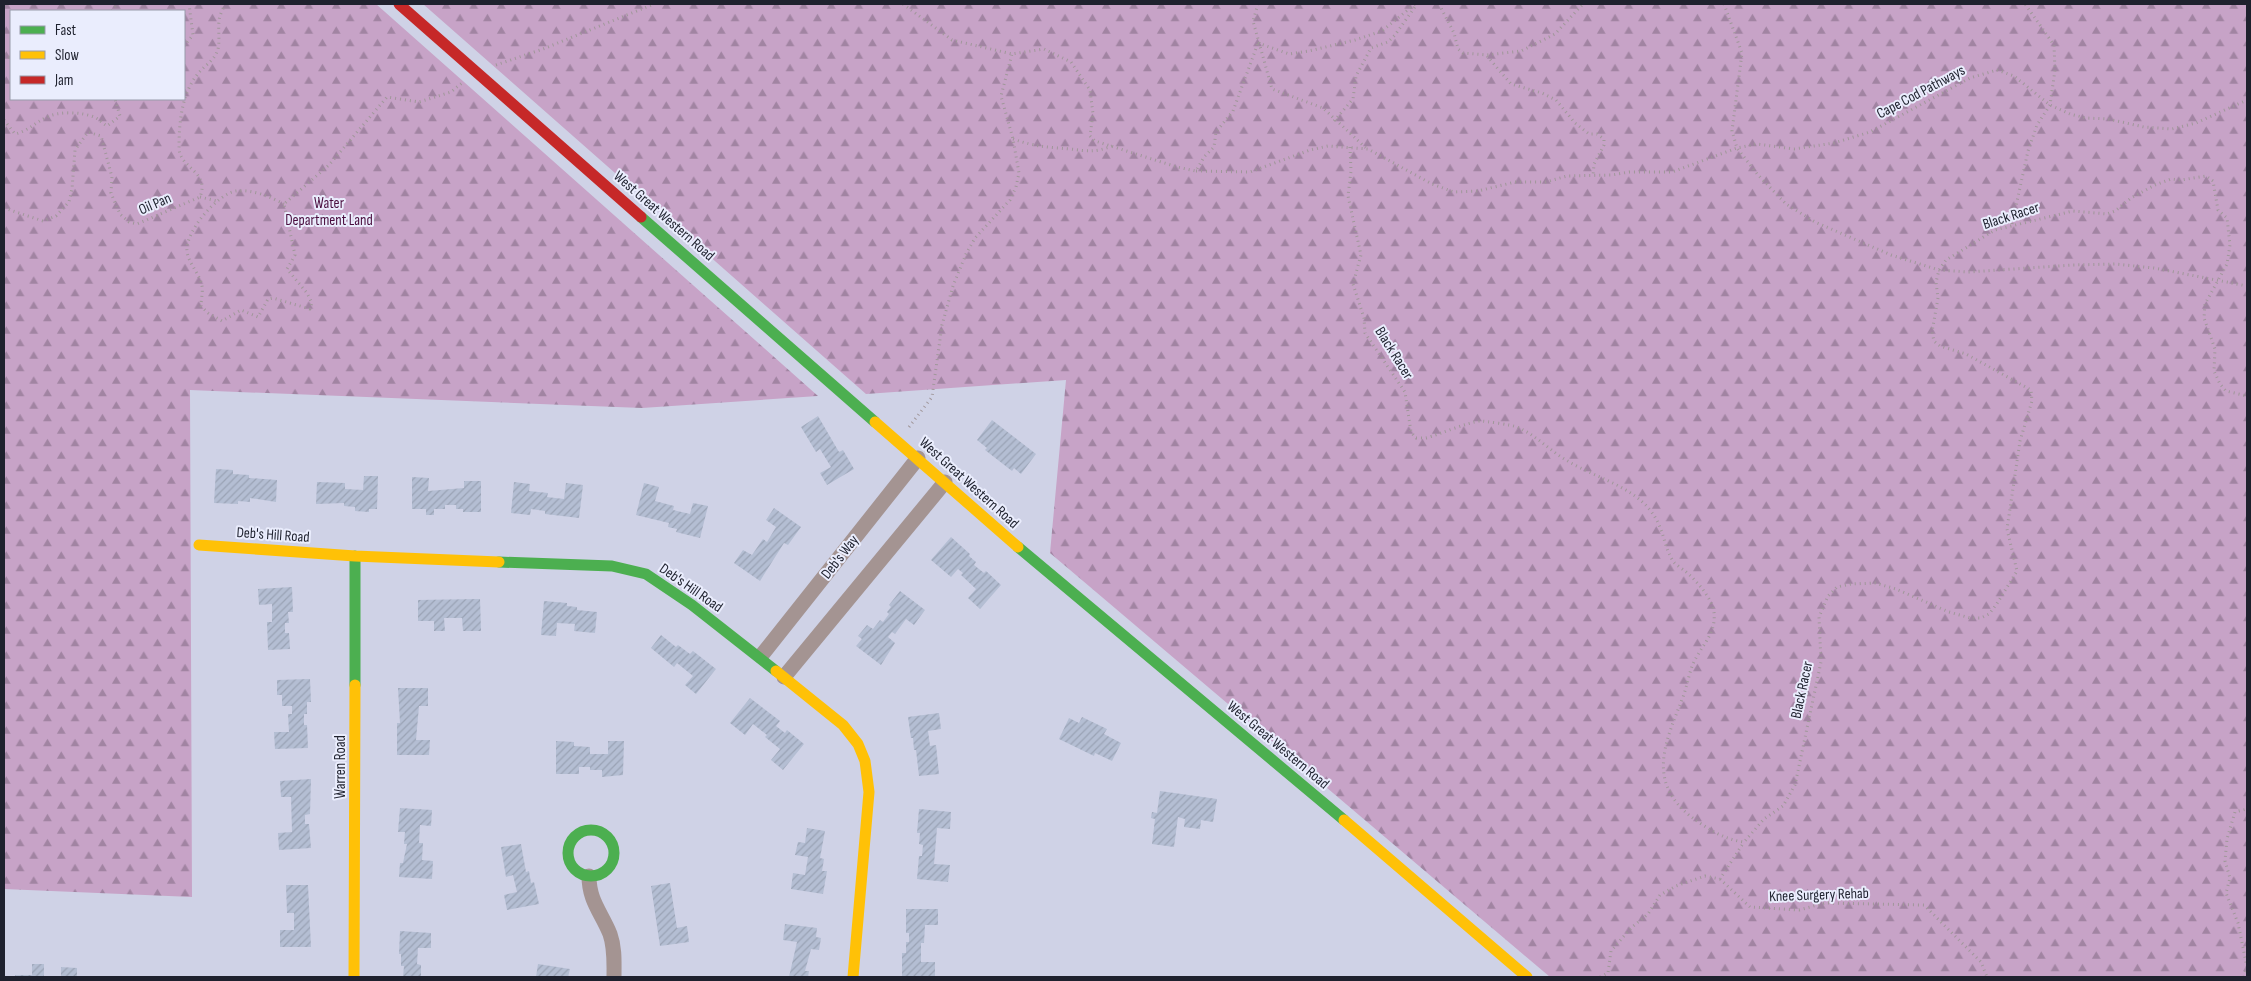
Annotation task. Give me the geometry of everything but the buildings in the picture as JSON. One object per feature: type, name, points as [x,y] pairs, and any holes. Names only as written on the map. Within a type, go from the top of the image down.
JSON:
[{"type":"street","name":"West Great Western Road","points":[[398,4],[892,434],[1025,553],[1302,784],[1527,977]]},
{"type":"street","name":"Deb's Way","points":[[761,656],[918,458]]},
{"type":"street","points":[[784,677],[945,482]]},
{"type":"street","name":"Deb's Hill Road","points":[[199,545],[355,556],[602,566],[629,569],[661,582],[761,656],[846,730],[858,745],[867,771],[869,792],[853,977]]},
{"type":"street","name":"Warren Road","points":[[354,977],[355,556]]},
{"type":"street","points":[[599,831],[613,844],[613,860],[605,872],[589,876],[575,869],[570,862],[568,850],[572,838],[581,832],[599,831]]},
{"type":"street","points":[[589,876],[589,891],[610,934],[614,953],[614,977]]},
{"type":"path","points":[[185,45],[193,35],[188,4]]},
{"type":"path","points":[[217,201],[200,198],[203,190],[199,175],[190,168],[180,152],[179,131],[188,90],[197,74],[212,62],[218,49],[219,21],[225,4]]},
{"type":"path","points":[[284,204],[329,165],[387,97],[419,102],[451,92],[475,72],[543,49],[654,4]]},
{"type":"path","points":[[903,4],[952,40],[1012,54],[1044,49],[1071,62],[1090,90],[1094,114],[1090,136],[1095,141],[1177,167],[1196,170],[1250,172],[1310,150],[1328,146],[1368,150]]},
{"type":"path","points":[[1258,4],[1254,21],[1258,43],[1272,89],[1323,108],[1334,121],[1357,138],[1368,150]]},
{"type":"path","points":[[1258,43],[1289,54],[1309,52],[1382,31],[1416,4]]},
{"type":"path","points":[[1334,121],[1353,99],[1356,76],[1371,48],[1388,42],[1416,4]]},
{"type":"path","points":[[1439,4],[1454,33],[1458,49],[1463,53],[1487,55],[1521,52],[1555,34],[1583,4]]},
{"type":"path","points":[[1724,4],[1742,53],[1732,131],[1736,148],[1758,175],[1786,204],[1815,222],[1891,255],[1939,270],[1969,272],[2115,264],[2219,279],[2247,286]]},
{"type":"path","points":[[2012,225],[2028,152],[2037,125],[2050,105],[2055,70],[2054,46],[2025,4]]},
{"type":"path","points":[[1196,170],[1204,157],[1214,147],[1216,132],[1233,111],[1258,43]]},
{"type":"path","points":[[892,434],[906,430],[932,397],[942,325],[953,286],[966,254],[975,238],[1010,200],[1016,188],[1019,173],[1013,138],[1001,96],[1012,54]]},
{"type":"path","points":[[1487,55],[1511,84],[1542,93],[1556,100],[1575,123],[1589,134],[1597,134],[1604,138],[1604,145],[1594,164],[1593,176]]},
{"type":"path","name":"Cape Cod Pathways","points":[[1368,150],[1432,184],[1454,192],[1478,191],[1515,182],[1546,182],[1567,176],[1593,176],[1629,172],[1672,172],[1736,148],[1757,144],[1794,149],[1843,140],[1870,132],[1970,78],[1997,70],[2014,76],[2050,105],[2070,114],[2086,118],[2108,119],[2144,127],[2172,129],[2196,123],[2247,100]]},
{"type":"path","points":[[4,120],[15,134],[29,131],[46,117],[59,114],[96,117],[107,126],[120,116],[115,100]]},
{"type":"path","name":"Oil Pan","points":[[4,208],[43,220],[56,216],[69,202],[75,150],[88,132],[101,136],[112,177],[111,193],[120,214],[129,222],[137,224],[200,198]]},
{"type":"path","points":[[1013,138],[1046,148],[1088,152],[1099,151],[1113,146]]},
{"type":"path","name":"Black Racer","points":[[1350,147],[1351,172],[1348,196],[1361,255],[1353,284],[1364,318],[1365,333],[1405,392],[1411,432],[1416,438],[1426,438],[1480,421],[1515,426],[1536,437],[1555,454],[1636,498],[1648,508],[1663,530],[1674,562],[1686,572],[1712,603],[1714,615],[1712,629],[1707,644],[1696,656],[1684,695],[1674,718],[1663,758],[1663,772],[1667,787],[1680,808],[1695,820],[1731,840],[1744,842],[1764,819],[1783,806],[1795,785],[1821,662],[1820,618],[1824,604],[1837,587],[1851,584],[1875,583],[1896,589],[1950,612],[1970,618],[1981,618],[1989,614],[1996,605],[2017,571],[2007,529],[2020,441],[2032,401],[2031,390],[1966,354],[1940,346],[1934,341],[1932,332],[1938,311],[1936,282],[1939,270],[1953,254],[1995,230],[2073,210],[2107,214],[2116,211],[2131,198],[2155,185],[2171,179],[2181,180],[2206,176],[2213,181],[2216,188],[2215,200],[2218,210],[2227,218],[2229,227],[2228,254],[2219,279],[2205,304],[2204,318],[2215,349],[2214,371],[2226,391],[2247,396]]},
{"type":"path","points":[[236,191],[258,194],[284,204],[296,255],[287,269],[307,293],[312,303],[310,309],[273,298],[268,299],[258,317],[241,310],[222,321],[208,313],[201,306],[202,287],[187,252],[189,238],[196,225],[217,201],[236,191]]},
{"type":"path","points":[[2244,977],[2247,967],[2238,923],[2226,894],[2230,878],[2225,861],[2227,839],[2235,812],[2247,809]]},
{"type":"path","points":[[1600,977],[1608,973],[1611,951],[1631,928],[1648,914],[1660,895],[1676,886],[1705,876],[1720,879],[1744,842]]},
{"type":"path","name":"Knee Surgery Rehab","points":[[1720,879],[1750,907],[1799,910],[1825,903],[1924,905],[1981,962],[1986,977]]},
{"type":"green space","name":"Water Department Land","points":[[4,4],[376,4],[818,396],[642,408],[190,390],[192,897],[4,889]]},
{"type":"green space","points":[[423,4],[2247,4],[2247,977],[1550,977],[1050,553],[1066,380],[866,394]]},
{"type":"traffic: fast","points":[[641,217],[875,422]]},
{"type":"traffic: fast","points":[[1018,547],[1344,820]]},
{"type":"traffic: fast","points":[[355,556],[355,685]]},
{"type":"traffic: fast","points":[[499,562],[612,566],[646,574],[692,605],[776,671]]},
{"type":"traffic: fast","points":[[587,830],[595,830],[604,834],[610,840],[614,853],[610,866],[604,872],[595,876],[587,876],[578,872],[572,866],[568,857],[568,849],[572,840],[578,834],[587,830]]},
{"type":"traffic: slow","points":[[875,422],[1018,547]]},
{"type":"traffic: slow","points":[[199,545],[355,556],[499,562]]},
{"type":"traffic: slow","points":[[776,671],[843,725],[858,744],[865,761],[869,792],[853,977]]},
{"type":"traffic: slow","points":[[354,977],[355,685]]},
{"type":"traffic: slow","points":[[1344,820],[1527,977]]},
{"type":"traffic: jam","points":[[399,4],[641,217]]}]
